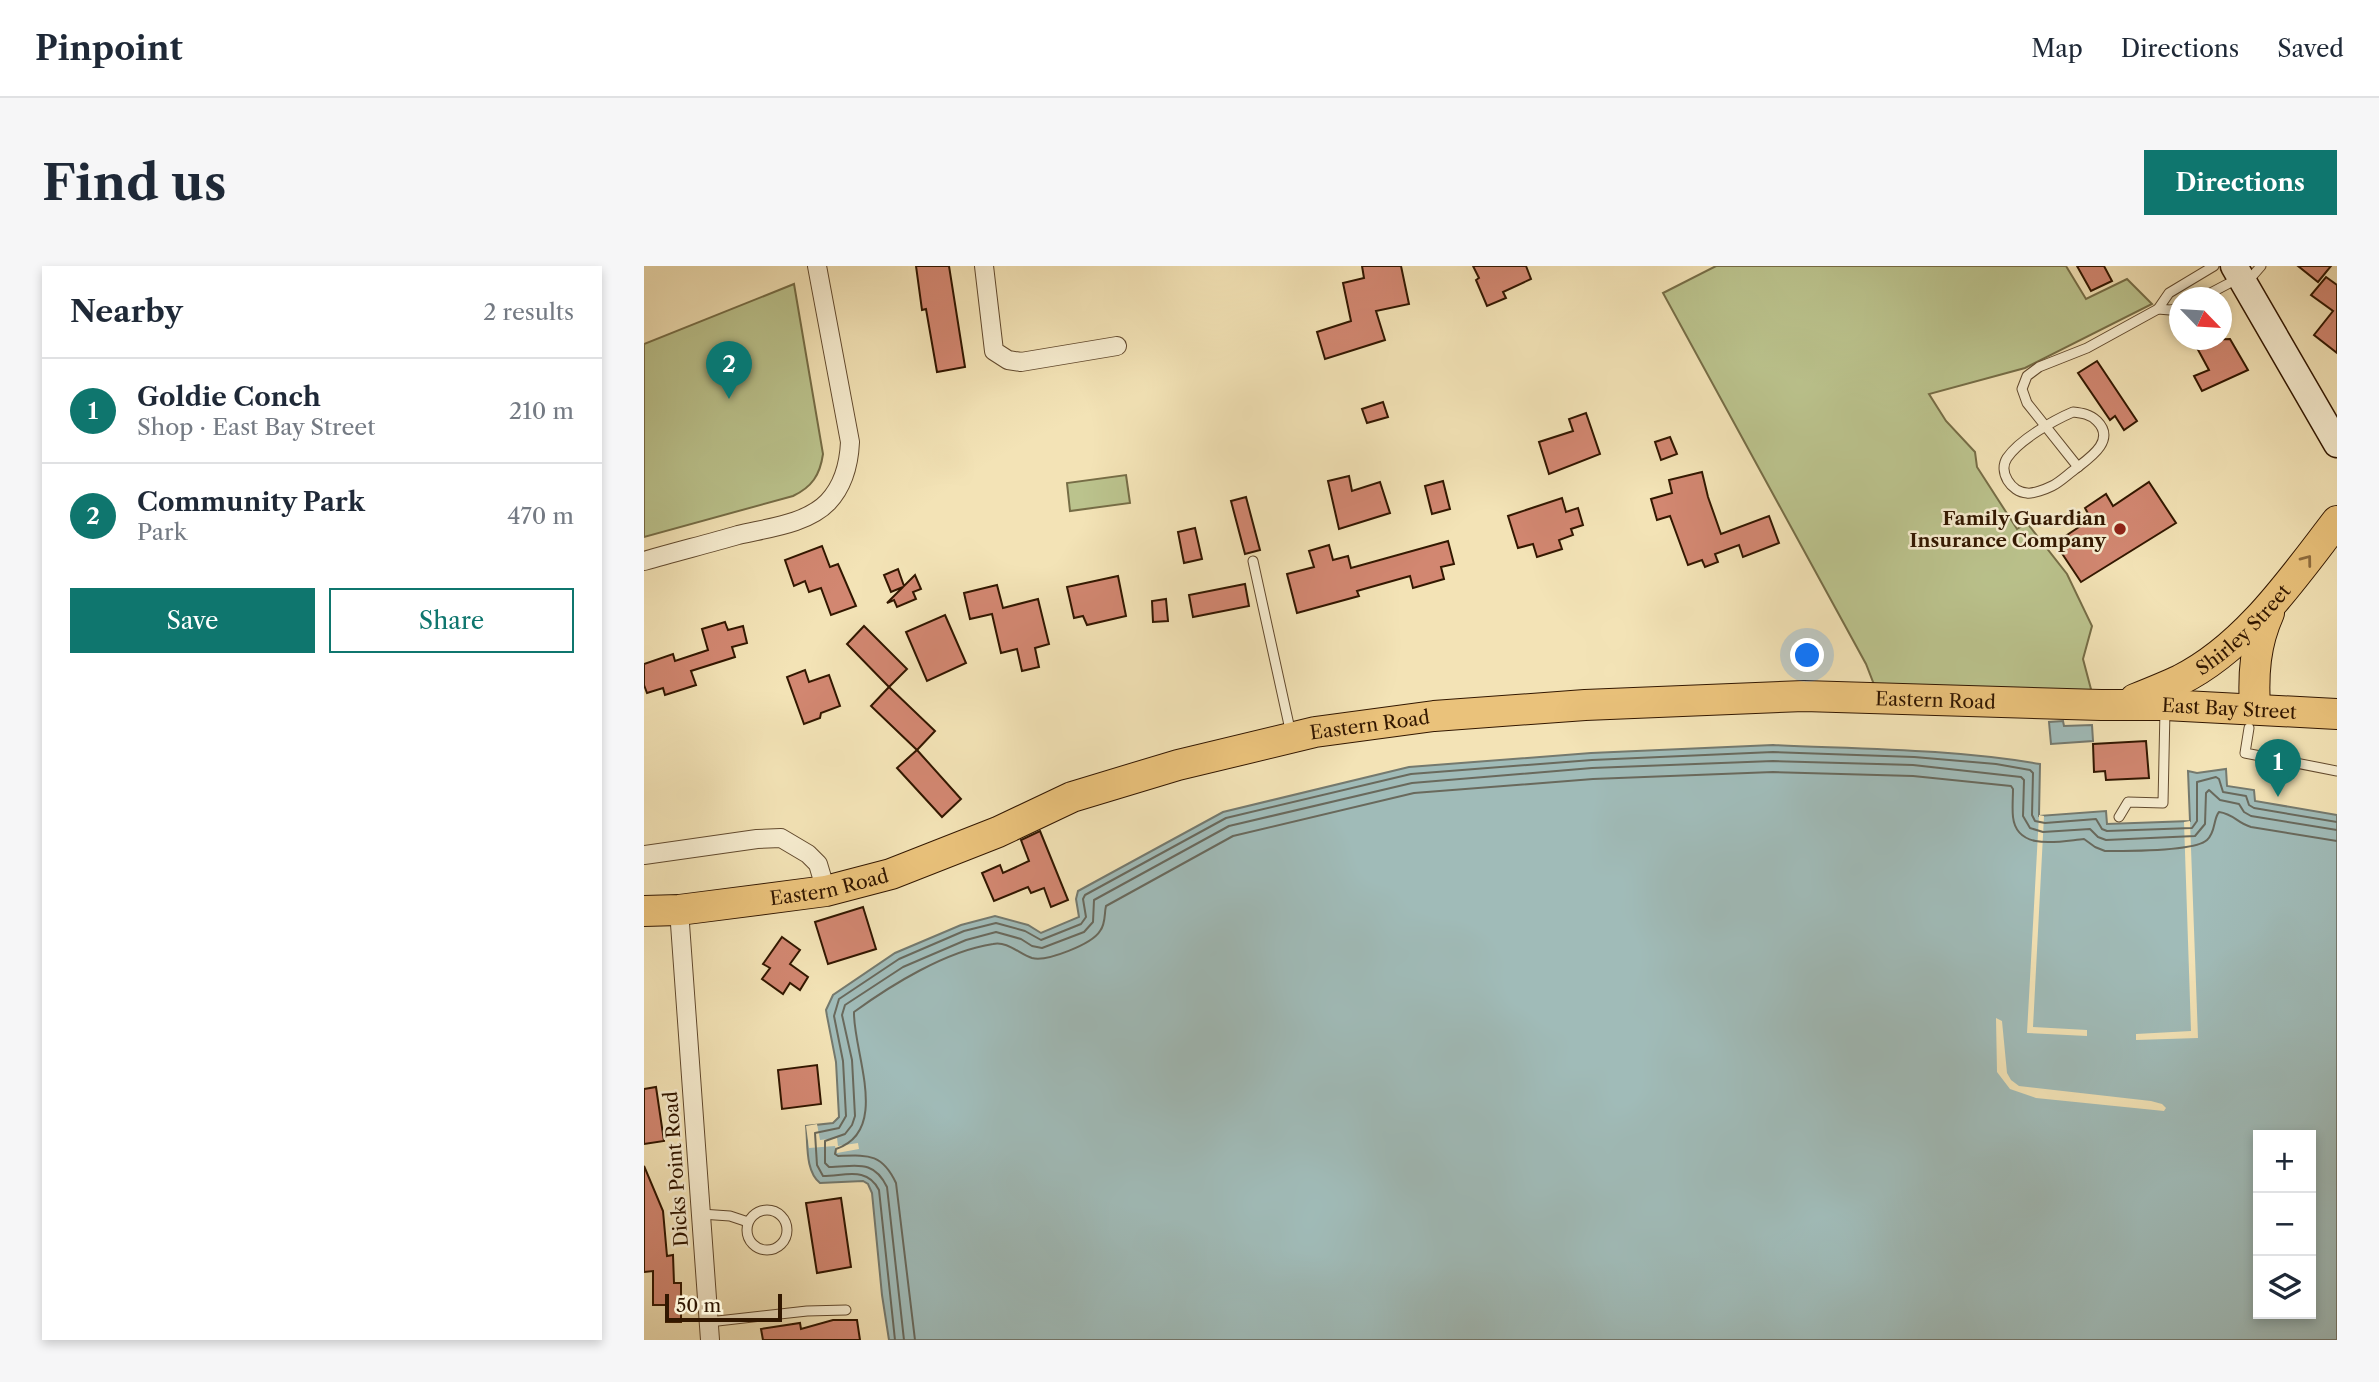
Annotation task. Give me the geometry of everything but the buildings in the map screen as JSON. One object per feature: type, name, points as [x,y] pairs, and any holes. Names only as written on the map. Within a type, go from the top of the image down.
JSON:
[{"type":"highway","name":"Shirley Street","points":[[2122,705],[2182,679],[2218,654],[2274,603],[2337,520]]},
{"type":"highway","points":[[2252,718],[2255,654],[2274,603]]},
{"type":"highway","name":"Eastern Road","points":[[644,911],[679,911],[826,891],[891,874],[955,850],[1072,797],[1178,765],[1315,732],[1434,716],[1585,705],[1804,696],[2122,705]]},
{"type":"highway","name":"East Bay Street","points":[[2122,705],[2165,705],[2252,718],[2337,714]]},
{"type":"main road","points":[[2245,273],[2337,444]]},
{"type":"street","points":[[644,561],[793,521],[821,508],[841,483],[848,467],[850,442],[817,266]]},
{"type":"street","points":[[984,266],[994,351],[1009,360],[1021,362],[1117,346]]},
{"type":"street","points":[[644,855],[781,838],[818,863],[826,891]]},
{"type":"street","name":"Dicks Point Road","points":[[679,911],[710,1340]]},
{"type":"lane","points":[[2078,467],[2027,403],[2022,389],[2027,376],[2039,368],[2087,348],[2158,309],[2169,293],[2214,266]]},
{"type":"lane","points":[[2220,287],[2245,273]]},
{"type":"lane","points":[[2158,309],[2169,310]]},
{"type":"lane","points":[[2073,412],[2094,417],[2101,425],[2104,438],[2101,448],[2090,460],[2078,467],[2052,486],[2028,494],[2018,491],[2009,483],[2004,472],[2005,460],[2014,450],[2073,412]]},
{"type":"lane","points":[[1253,561],[1292,738]]},
{"type":"lane","points":[[2119,817],[2128,802],[2163,803],[2165,705]]},
{"type":"lane","points":[[2252,718],[2245,753],[2337,771]]},
{"type":"lane","points":[[766,1209],[777,1212],[785,1220],[788,1232],[783,1242],[774,1249],[762,1250],[752,1244],[747,1234],[748,1222],[755,1213],[766,1209]]},
{"type":"lane","points":[[701,1213],[730,1216],[748,1222]]},
{"type":"lane","points":[[709,1322],[807,1311],[846,1310]]},
{"type":"green space","points":[[1716,266],[2066,266],[2086,299],[2127,279],[2152,304],[2025,368],[1929,394],[1946,421],[1975,452],[1977,467],[2017,529],[2027,523],[2067,574],[2092,626],[2083,659],[2092,693],[1875,687],[1866,664],[1663,293]]},
{"type":"green space","points":[[794,284],[823,454],[817,474],[805,489],[793,496],[644,537],[644,344]]},
{"type":"green space","points":[[1126,475],[1130,503],[1070,511],[1067,483]]},
{"type":"water","points":[[2063,721],[2064,726],[2092,725],[2093,741],[2051,744],[2049,722]]},
{"type":"water","points":[[1773,745],[1907,750],[2040,764],[2039,816],[2106,811],[2107,824],[2190,821],[2188,771],[2197,773],[2226,769],[2227,786],[2254,790],[2255,801],[2337,815],[2337,1340],[889,1340],[872,1193],[868,1184],[863,1181],[820,1183],[812,1172],[808,1157],[806,1126],[833,1123],[839,1117],[836,1062],[826,1010],[833,995],[895,953],[961,925],[995,916],[1028,925],[1041,933],[1079,917],[1076,899],[1078,891],[1223,812],[1409,767],[1591,753]]},
{"type":"pier","points":[[2039,815],[2044,816],[2033,1027],[2087,1030],[2087,1036],[2027,1033]]},
{"type":"pier","points":[[2190,821],[2198,1038],[2136,1040],[2136,1034],[2191,1031],[2184,822]]},
{"type":"pier","points":[[1996,1018],[2002,1021],[2007,1073],[2019,1086],[2151,1101],[2166,1108],[2164,1111],[2036,1098],[2010,1089],[1997,1072]]},
{"type":"pier","points":[[817,1124],[820,1140],[837,1138],[838,1146],[858,1143],[859,1149],[837,1153],[835,1146],[809,1148],[806,1126]]},
{"type":"place","name":"Community Park","points":[[729,399]]},
{"type":"place","name":"Family Guardian Insurance Company","points":[[2120,529]]},
{"type":"place","name":"Goldie Conch","points":[[2278,797]]}]
